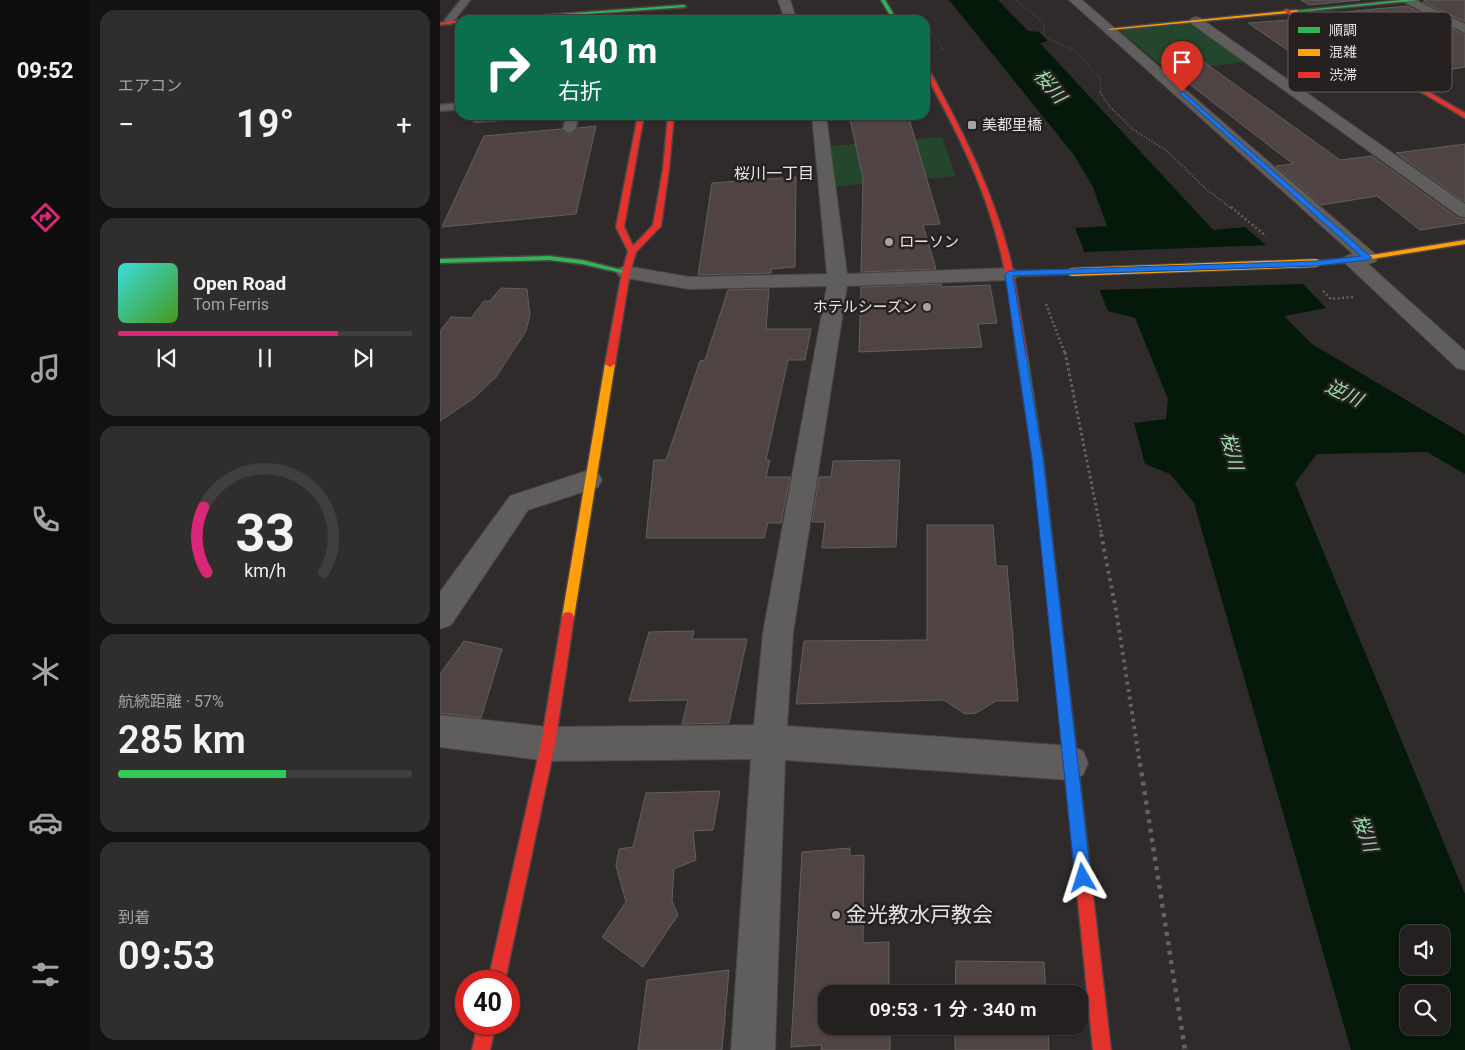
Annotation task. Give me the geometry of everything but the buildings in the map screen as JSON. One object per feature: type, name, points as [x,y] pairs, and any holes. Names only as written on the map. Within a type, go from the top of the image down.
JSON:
[{"type":"street","points":[[784,0],[789,15]]},
{"type":"street","points":[[883,0],[892,15]]},
{"type":"street","points":[[1076,0],[1110,28],[1361,259],[1465,363]]},
{"type":"street","points":[[1270,0],[1290,12],[1410,0],[1433,12]]},
{"type":"street","points":[[537,15],[684,3]]},
{"type":"street","points":[[1110,28],[1288,12]]},
{"type":"street","points":[[1196,21],[1288,86]]},
{"type":"street","points":[[1452,22],[1465,29]]},
{"type":"street","points":[[930,81],[953,118],[981,184],[996,224],[1009,274],[1038,459],[1102,1050]]},
{"type":"street","points":[[1296,92],[1465,212]]},
{"type":"street","points":[[1425,92],[1465,116]]},
{"type":"street","points":[[632,251],[620,227],[640,120]]},
{"type":"street","points":[[498,970],[548,744],[589,480],[626,272],[632,251],[657,226],[666,169],[671,120]]},
{"type":"street","points":[[753,1050],[769,742],[778,633],[838,280],[820,120]]},
{"type":"street","points":[[440,261],[547,258],[591,263],[626,272],[689,283],[838,280],[1316,263],[1361,259],[1465,242]]},
{"type":"street","points":[[440,616],[519,504],[589,480]]},
{"type":"street","points":[[440,731],[548,744],[769,742],[1070,763]]},
{"type":"street","points":[[481,1050],[484,1035]]},
{"type":"lane","points":[[444,23],[466,0]]},
{"type":"lane","points":[[440,108],[455,106]]},
{"type":"lane","points":[[569,129],[572,120]]},
{"type":"path","points":[[1017,0],[1022,6],[1038,16],[1045,26],[1043,33],[1048,38],[1075,51],[1100,78],[1100,92],[1110,107],[1135,131],[1166,150],[1206,189],[1257,227],[1270,240]]},
{"type":"path","points":[[1034,273],[1066,358],[1116,610],[1186,1050]]},
{"type":"path","points":[[1318,286],[1331,299],[1357,296]]},
{"type":"green space","points":[[1189,24],[1196,26],[1246,62],[1168,71],[1121,32],[1124,30]]},
{"type":"green space","points":[[942,137],[956,176],[836,186],[830,146]]},
{"type":"water","points":[[949,0],[998,0],[1028,31],[1039,32],[1048,41],[1040,43],[1213,230],[1245,227],[1266,245],[1326,308],[1284,316],[1312,344],[1465,435],[1465,474],[1427,452],[1317,454],[1295,483],[1465,894],[1465,1050],[1351,1050],[1194,503],[1170,474],[1145,464],[1134,423],[1166,419],[1168,399],[1135,318],[1108,311],[1075,228],[1107,226],[1093,187],[1074,155]]},
{"type":"pier","points":[[1270,245],[1306,284],[1097,290],[1082,252]]},
{"type":"traffic: fast","points":[[883,0],[892,15]]},
{"type":"traffic: fast","points":[[1297,11],[1417,0]]},
{"type":"traffic: fast","points":[[553,15],[684,6]]},
{"type":"traffic: fast","points":[[440,261],[549,258],[582,262],[626,272]]},
{"type":"traffic: fast","points":[[1022,355],[1038,459],[1059,654]]},
{"type":"traffic: slow","points":[[1110,29],[1297,11]]},
{"type":"traffic: slow","points":[[1316,263],[1353,260],[1465,242]]},
{"type":"traffic: slow","points":[[1072,272],[1316,263]]},
{"type":"traffic: slow","points":[[568,617],[610,364]]},
{"type":"traffic: jam","points":[[440,24],[455,22]]},
{"type":"traffic: jam","points":[[930,77],[965,144],[997,224],[1009,272],[1022,355]]},
{"type":"traffic: jam","points":[[1424,92],[1465,116]]},
{"type":"traffic: jam","points":[[632,251],[620,227],[640,120]]},
{"type":"traffic: jam","points":[[610,364],[626,272],[632,251],[657,226],[666,169],[671,120]]},
{"type":"traffic: jam","points":[[1009,274],[1072,272]]},
{"type":"traffic: jam","points":[[498,970],[548,744],[568,617]]},
{"type":"traffic: jam","points":[[1059,654],[1102,1050]]},
{"type":"traffic: jam","points":[[481,1050],[484,1035]]},
{"type":"place","name":"美都里橋","points":[[972,125]]},
{"type":"place","name":"ローソン","points":[[889,242]]},
{"type":"place","name":"ホテルシーズン","points":[[927,307]]},
{"type":"place","name":"金光教水戸教会","points":[[836,915]]},
{"type":"district","name":"桜川一丁目","points":[[774,173]]},
{"type":"route","points":[[1083,878],[1038,459],[1009,274],[1316,263],[1368,258],[1182,92]]},
{"type":"water label","name":"桜川","points":[[1050,86]]},
{"type":"water label","name":"逆川","points":[[1344,393]]},
{"type":"water label","name":"桜川","points":[[1232,451]]},
{"type":"water label","name":"桜川","points":[[1365,833]]}]
